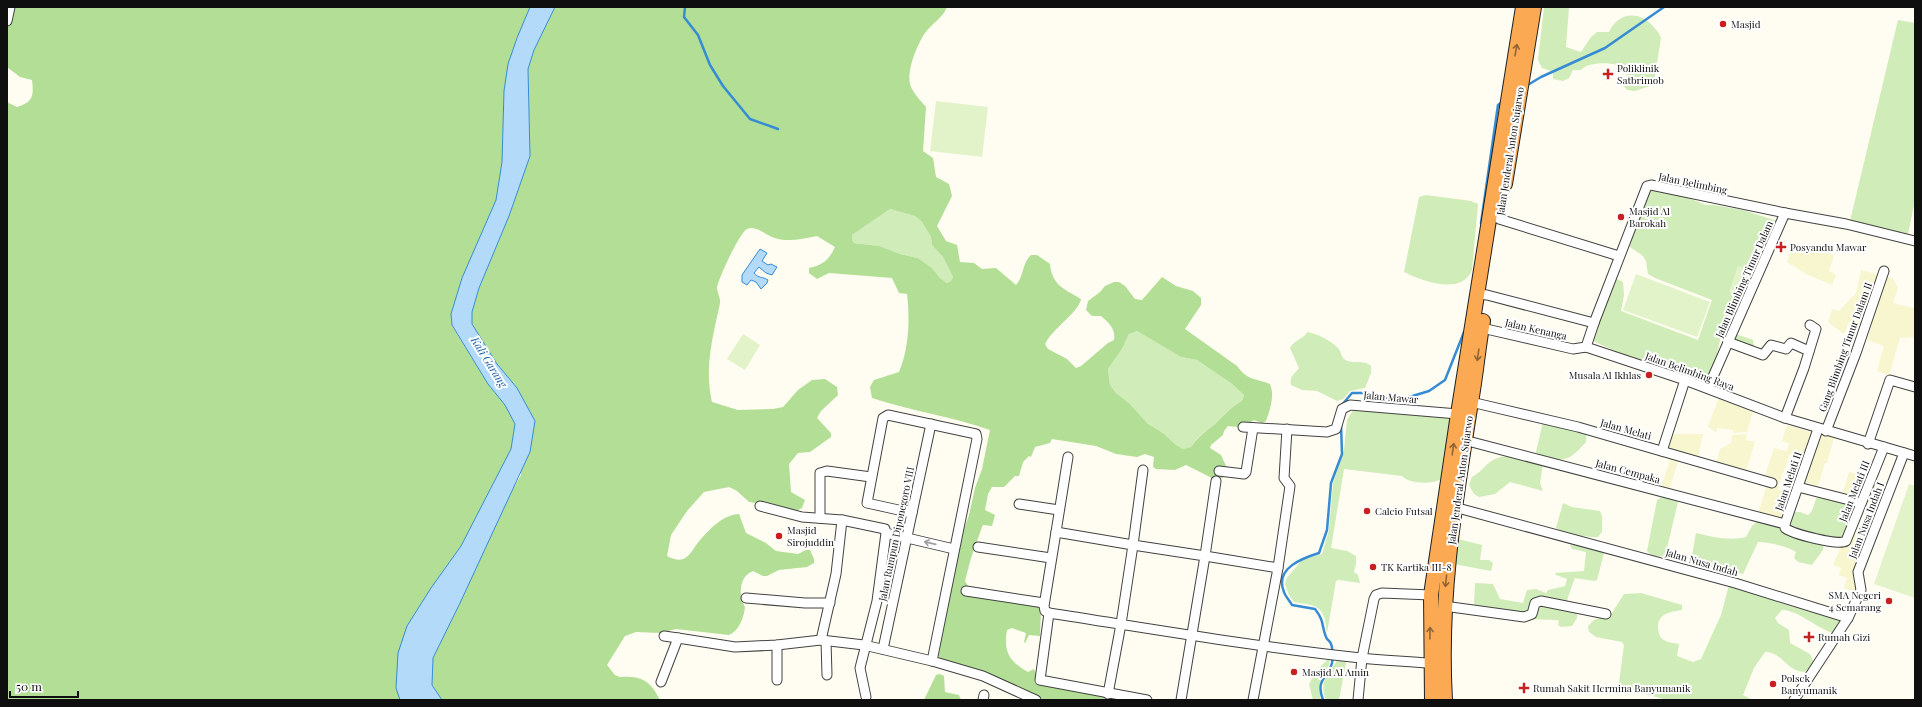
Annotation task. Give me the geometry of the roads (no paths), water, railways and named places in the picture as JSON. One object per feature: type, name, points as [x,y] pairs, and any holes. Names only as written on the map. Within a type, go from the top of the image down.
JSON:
[{"type":"highway","name":"Jalan Jenderal Anton Sujarwo","points":[[1445,700],[1437,665],[1431,595],[1458,414],[1499,218],[1515,89],[1523,7]]},
{"type":"highway","name":"Jalan Jenderal Anton Sujarwo","points":[[1432,700],[1444,606],[1454,507],[1464,440],[1472,402],[1482,328],[1483,294],[1515,89],[1534,7]]},
{"type":"street","points":[[7,22],[10,7]]},
{"type":"street","name":"Jalan Belimbing","points":[[1594,323],[1646,187],[1649,185],[1785,213]]},
{"type":"street","name":"Jalan Blimbing Timur Dalam","points":[[1708,388],[1785,213],[1846,224],[1915,241]]},
{"type":"street","points":[[1499,218],[1619,256]]},
{"type":"street","name":"Gang Blimbing Timur Dalam II","points":[[1822,430],[1856,353],[1884,271]]},
{"type":"street","points":[[1483,294],[1594,323],[1586,347]]},
{"type":"street","points":[[1785,418],[1804,368],[1816,329],[1810,325]]},
{"type":"street","name":"Jalan Kenanga","points":[[1482,328],[1573,349],[1586,347]]},
{"type":"street","points":[[1728,342],[1763,354],[1771,345],[1786,349],[1791,343],[1809,351]]},
{"type":"street","name":"Jalan Belimbing Raya","points":[[1586,347],[1708,388],[1785,418],[1868,444],[1915,456]]},
{"type":"street","points":[[1662,451],[1685,380]]},
{"type":"street","points":[[1868,444],[1890,380],[1915,387]]},
{"type":"street","name":"Jalan Melati","points":[[1472,402],[1578,427],[1772,483]]},
{"type":"street","name":"Jalan Mawar","points":[[1243,427],[1327,432],[1336,429],[1342,410],[1350,404],[1458,414]]},
{"type":"street","points":[[912,513],[867,503],[883,418],[888,415],[977,436],[932,661]]},
{"type":"street","name":"Jalan Rumpun Diponegoro VIII","points":[[883,649],[931,424]]},
{"type":"street","points":[[1219,471],[1244,474],[1246,472],[1253,428]]},
{"type":"street","points":[[1253,700],[1278,568],[1290,486],[1284,478],[1288,430]]},
{"type":"street","name":"Jalan Melati II","points":[[1822,430],[1798,488],[1785,524],[1785,528],[1792,532],[1838,543],[1844,543]]},
{"type":"street","name":"Jalan Cempaka","points":[[1464,440],[1785,524]]},
{"type":"street","name":"Jalan Melati III","points":[[1844,543],[1884,447]]},
{"type":"street","name":"Jalan Nusa Indah I","points":[[1848,618],[1861,590],[1858,572],[1904,453]]},
{"type":"street","points":[[1068,457],[1044,603],[1045,611],[1049,613],[1191,636],[1263,646],[1437,665]]},
{"type":"street","points":[[1108,694],[1121,624],[1143,470]]},
{"type":"street","points":[[820,518],[820,473],[827,471],[871,477]]},
{"type":"street","points":[[1181,700],[1216,481]]},
{"type":"street","points":[[1798,488],[1861,503]]},
{"type":"street","points":[[1019,504],[1059,510]]},
{"type":"street","points":[[760,506],[802,517],[842,520],[885,529],[886,533],[877,601],[864,645],[860,668],[866,697]]},
{"type":"street","name":"Jalan Nusa Indah","points":[[1454,507],[1735,583],[1848,618]]},
{"type":"street","points":[[826,675],[823,640],[836,574],[842,520]]},
{"type":"street","points":[[1056,532],[1278,568]]},
{"type":"street","points":[[886,533],[954,549]]},
{"type":"street","points":[[978,547],[1051,558]]},
{"type":"street","points":[[966,591],[1044,603]]},
{"type":"street","points":[[1358,700],[1362,658],[1376,595],[1382,593],[1431,595]]},
{"type":"street","points":[[746,598],[805,604],[830,603]]},
{"type":"street","points":[[1444,606],[1524,617],[1532,614],[1535,603],[1541,601],[1606,614]]},
{"type":"street","points":[[1049,613],[1040,680],[1108,694],[1147,700]]},
{"type":"street","points":[[1794,700],[1848,618]]},
{"type":"street","points":[[664,636],[735,647],[777,645],[823,640],[864,645],[932,661],[994,679],[1036,700]]},
{"type":"street","points":[[661,682],[678,638]]},
{"type":"street","points":[[777,645],[777,680]]},
{"type":"water","name":"Kali Garang","points":[[530,7],[555,7],[534,50],[528,69],[530,156],[509,216],[479,288],[472,312],[472,324],[497,364],[517,388],[535,421],[530,452],[433,658],[432,685],[442,700],[400,700],[396,688],[398,653],[407,626],[431,588],[461,546],[511,449],[515,424],[505,405],[488,384],[452,325],[451,314],[462,278],[496,200],[502,162],[504,91],[508,64]]},
{"type":"water","points":[[760,249],[767,253],[762,261],[768,265],[771,264],[777,267],[772,275],[766,273],[759,267],[754,273],[757,276],[768,280],[761,289],[756,282],[751,280],[747,285],[742,282],[742,275]]},
{"type":"waterway","points":[[685,7],[684,17],[698,35],[710,65],[723,86],[750,119],[778,129]]},
{"type":"waterway","points":[[1526,86],[1541,77],[1605,48],[1664,7]]},
{"type":"waterway","points":[[1481,223],[1498,105],[1502,102]]},
{"type":"waterway","points":[[1341,406],[1352,393],[1368,393],[1396,401],[1429,391],[1445,380],[1464,332]]},
{"type":"waterway","points":[[1323,700],[1320,687],[1332,663],[1333,658],[1331,644],[1326,638],[1322,620],[1315,609],[1292,605],[1285,594],[1282,584],[1283,576],[1286,570],[1298,561],[1319,553],[1327,530],[1331,483],[1342,454],[1341,424]]},
{"type":"place","name":"Masjid","points":[[1723,24]]},
{"type":"place","name":"Poliklinik Satbrimob","points":[[1608,74]]},
{"type":"place","name":"Masjid Al Barokah","points":[[1621,217]]},
{"type":"place","name":"Posyandu Mawar","points":[[1781,247]]},
{"type":"place","name":"Musala Al Ikhlas","points":[[1649,375]]},
{"type":"place","name":"Calcio Futsal","points":[[1367,511]]},
{"type":"place","name":"Masjid Sirojuddin","points":[[779,536]]},
{"type":"place","name":"TK Kartika III-8","points":[[1373,567]]},
{"type":"place","name":"SMA Negeri 4 Semarang","points":[[1889,601]]},
{"type":"place","name":"Rumah Gizi","points":[[1809,637]]},
{"type":"place","name":"Masjid Al Amin","points":[[1294,672]]},
{"type":"place","name":"Polsek Banyumanik","points":[[1773,684]]},
{"type":"place","name":"Rumah Sakit Hermina Banyumanik","points":[[1524,688]]}]
